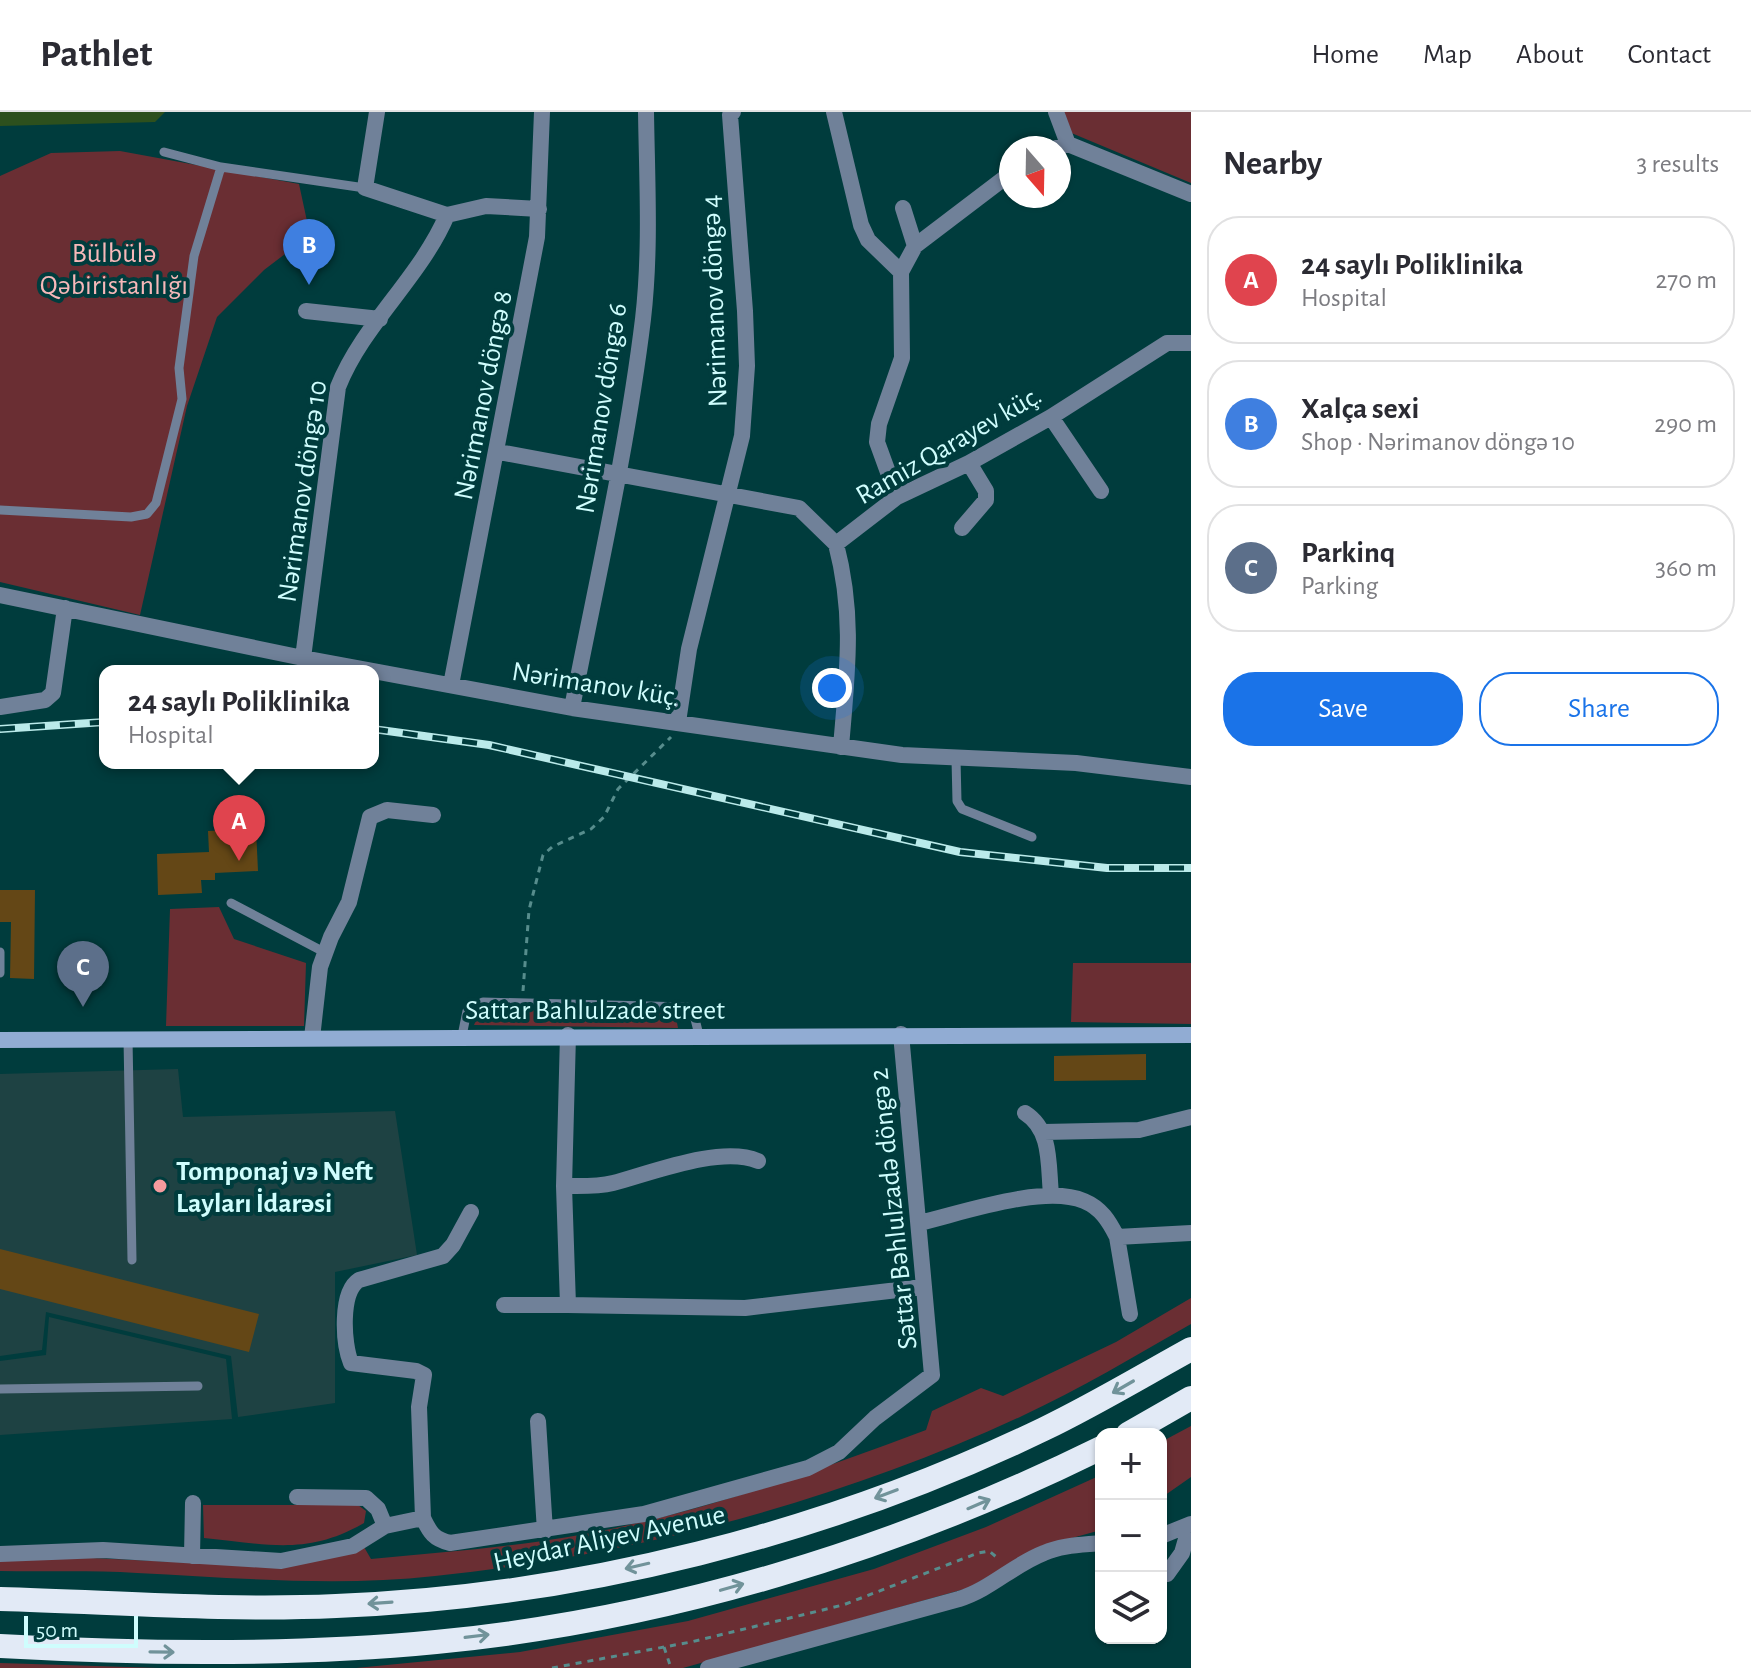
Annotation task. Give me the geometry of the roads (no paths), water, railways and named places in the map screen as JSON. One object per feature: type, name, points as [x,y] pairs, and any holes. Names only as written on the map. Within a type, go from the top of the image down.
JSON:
[{"type":"highway","name":"Heydar Aliyev Avenue","points":[[2,1599],[200,1607],[336,1606],[534,1587],[618,1570],[788,1527],[962,1465],[1043,1430],[1191,1349]]},
{"type":"highway","points":[[1138,1428],[1191,1398]]},
{"type":"highway","points":[[0,1646],[88,1659],[343,1649],[541,1628],[729,1588],[885,1541],[976,1506],[1095,1451]]},
{"type":"main road","name":"Sattar Bahlulzade street","points":[[0,1040],[568,1035],[1191,1035]]},
{"type":"street","points":[[377,112],[365,188],[447,215],[486,206],[539,209]]},
{"type":"street","name":"Nərimanov döngə 8","points":[[451,685],[499,452],[539,209],[542,112]]},
{"type":"street","name":"Nərimanov döngə 6","points":[[572,708],[618,475],[643,318],[648,251],[646,112]]},
{"type":"street","name":"Nərimanov döngə 4","points":[[678,722],[689,649],[742,436],[747,366],[730,115],[733,112]]},
{"type":"street","points":[[834,112],[861,225],[868,240],[901,272]]},
{"type":"street","points":[[1056,112],[1060,136]]},
{"type":"street","points":[[1071,149],[1191,194]]},
{"type":"street","points":[[897,497],[877,442],[879,424],[902,358],[901,272],[915,246],[999,182]]},
{"type":"street","points":[[903,208],[915,246]]},
{"type":"street","name":"Nərimanov döngə 10","points":[[303,658],[338,387],[350,357],[425,256],[447,215]]},
{"type":"street","points":[[306,311],[380,319]]},
{"type":"street","name":"Ramiz Qarayev küç.","points":[[836,544],[897,497],[969,463],[1051,417],[1167,343],[1191,343]]},
{"type":"street","points":[[1051,417],[1101,491]]},
{"type":"street","points":[[499,452],[799,508],[836,544],[848,587],[841,747]]},
{"type":"street","points":[[962,528],[986,500],[986,491],[969,463]]},
{"type":"street","name":"Nərimanov küç.","points":[[0,595],[341,665]]},
{"type":"street","points":[[0,707],[45,700],[53,693],[65,608]]},
{"type":"street","name":"Nərimanov küç.","points":[[379,672],[572,708],[841,747],[956,759],[1076,763],[1191,777]]},
{"type":"street","points":[[312,1038],[324,952],[349,902],[370,817],[387,810],[433,815]]},
{"type":"street","name":"Səttar Bəhlulzadə döngə 2","points":[[423,1518],[430,1534],[450,1543],[644,1514],[828,1460],[875,1418],[932,1375],[901,1034]]},
{"type":"street","points":[[568,1035],[564,1186],[568,1305]]},
{"type":"street","points":[[1025,1113],[1039,1121],[1044,1132],[1051,1194]]},
{"type":"street","points":[[1044,1132],[1139,1130],[1191,1117]]},
{"type":"street","points":[[564,1186],[597,1186],[661,1169],[738,1155],[758,1161]]},
{"type":"street","points":[[919,1223],[1051,1194],[1085,1201],[1106,1216],[1117,1237],[1130,1314]]},
{"type":"street","points":[[0,1554],[103,1550],[281,1561],[353,1546],[385,1526],[423,1518],[419,1407],[424,1375],[416,1371],[351,1363],[345,1297],[349,1286],[359,1280],[443,1256],[471,1212]]},
{"type":"street","points":[[1117,1237],[1191,1233]]},
{"type":"street","points":[[504,1305],[745,1308],[923,1287]]},
{"type":"street","points":[[538,1421],[545,1531]]},
{"type":"street","points":[[297,1497],[366,1498],[378,1509],[385,1526]]},
{"type":"street","points":[[192,1556],[193,1503]]},
{"type":"street","points":[[1167,1534],[1190,1525]]},
{"type":"street","points":[[1167,1574],[1182,1553],[1190,1525]]},
{"type":"street","points":[[708,1668],[959,1599],[1055,1549],[1095,1544]]},
{"type":"lane","points":[[164,152],[221,167],[365,188]]},
{"type":"lane","points":[[0,510],[131,517],[147,514],[156,503],[182,399],[179,368],[194,256],[221,167]]},
{"type":"lane","points":[[956,759],[957,801],[962,809],[1032,837]]},
{"type":"lane","points":[[231,903],[324,952]]},
{"type":"lane","points":[[0,952],[0,973]]},
{"type":"lane","points":[[462,1036],[463,1020],[474,1004],[522,1003],[688,1007],[693,1011],[699,1035]]},
{"type":"lane","points":[[128,1039],[132,1260]]},
{"type":"lane","points":[[0,1389],[198,1386]]},
{"type":"railway","points":[[0,729],[99,722]]},
{"type":"railway","points":[[379,730],[489,745],[960,852],[1107,868],[1191,868]]},
{"type":"place","name":"Xalça sexi","points":[[309,285]]},
{"type":"place","name":"24 saylı Poliklinika","points":[[239,861]]},
{"type":"place","name":"Parkinq","points":[[83,1007]]},
{"type":"place","name":"Tomponaj vэ Neft Layları İdarəsi","points":[[160,1186]]},
{"type":"park label","name":"Bülbülə Qəbiristanlığı","points":[[114,268]]}]
